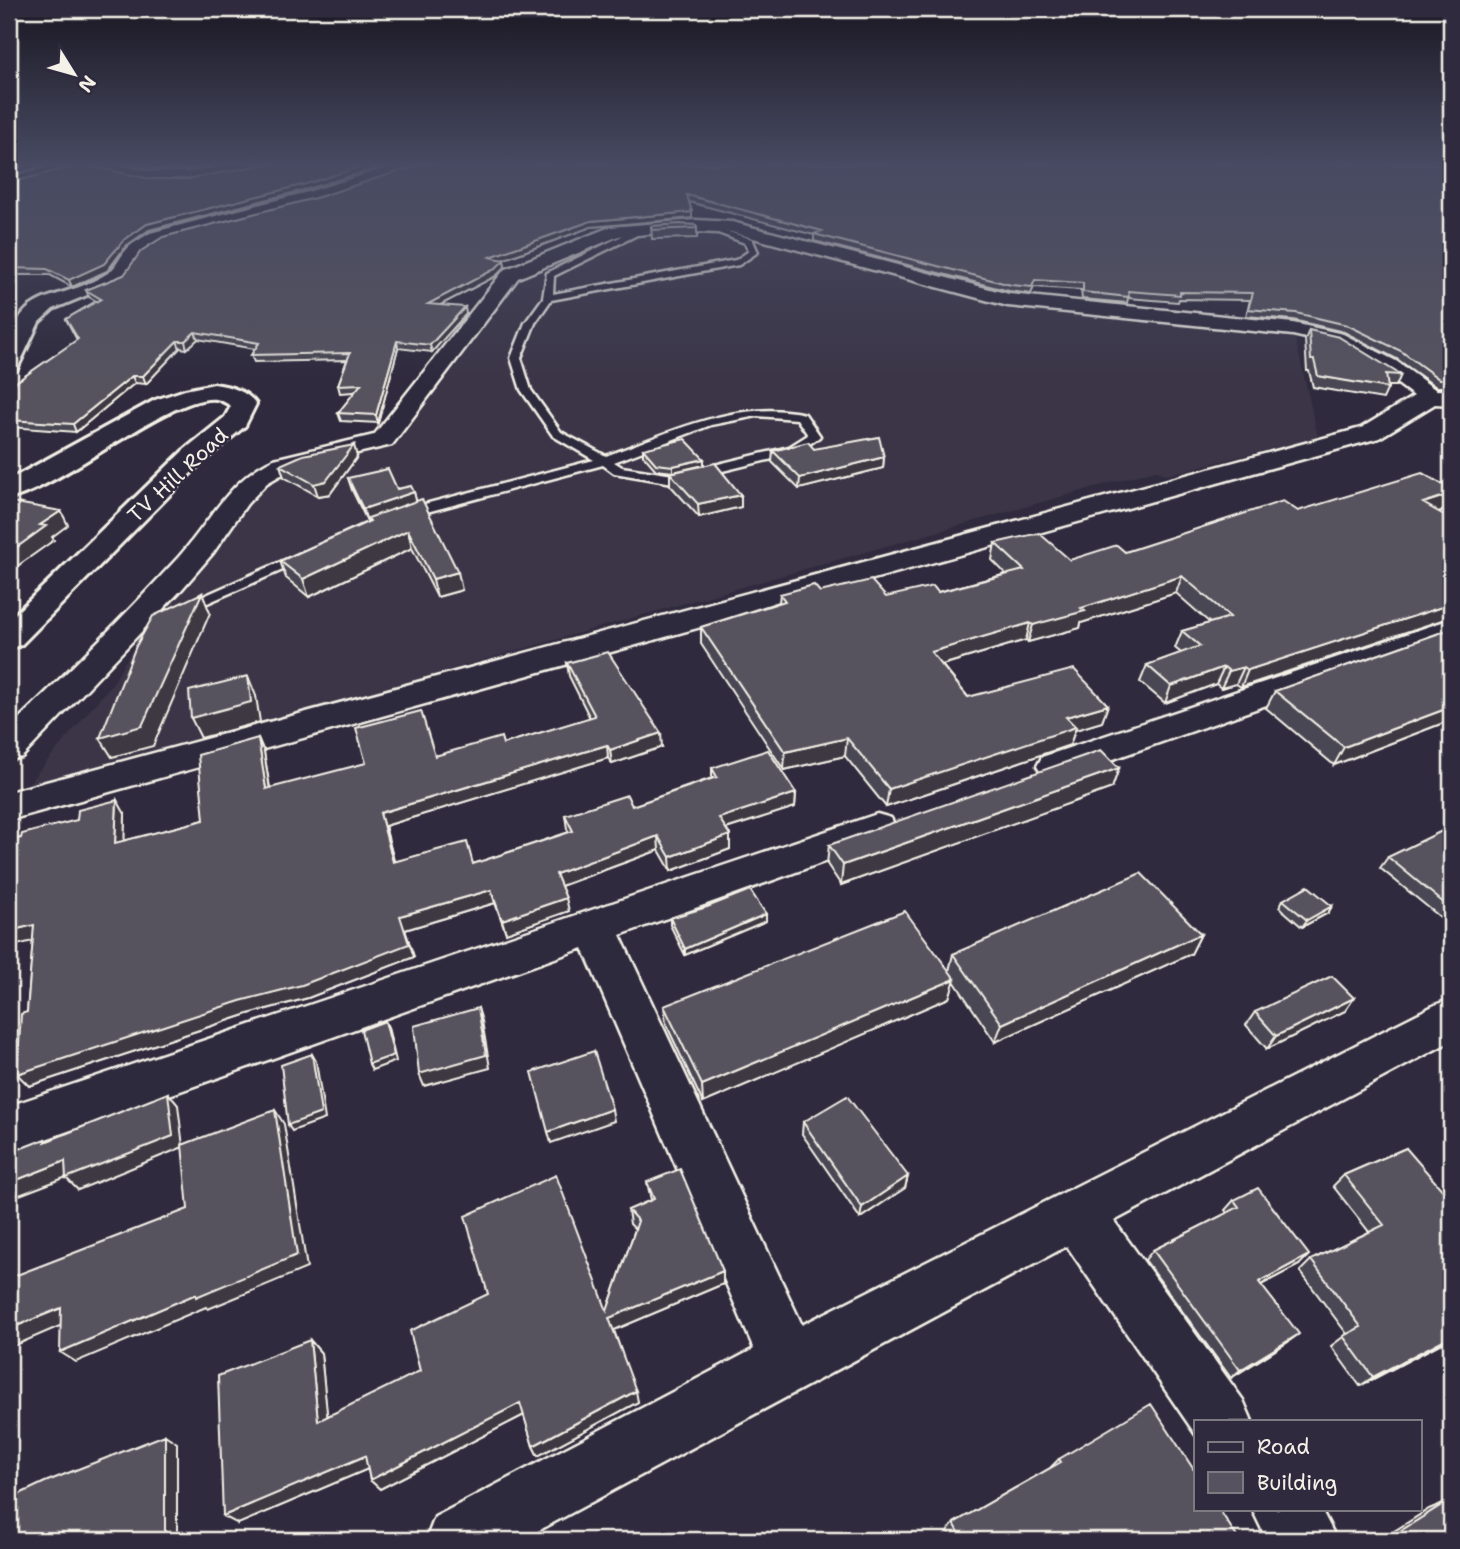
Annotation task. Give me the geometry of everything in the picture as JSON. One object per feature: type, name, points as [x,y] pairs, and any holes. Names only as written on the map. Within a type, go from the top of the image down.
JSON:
[{"type":"street","points":[[9,364],[30,319],[46,305],[119,275],[135,252],[160,236]]},
{"type":"street","points":[[9,748],[149,623],[249,487],[270,470],[383,440],[511,274],[603,236]]},
{"type":"street","points":[[767,236],[1008,300],[1293,329],[1343,340],[1440,397]]},
{"type":"street","name":"TV Hill Road","points":[[9,491],[52,470],[140,418],[183,399],[209,392],[228,393],[244,404],[236,421],[193,456],[9,638]]},
{"type":"street","points":[[9,806],[1370,433],[1440,397]]},
{"type":"street","points":[[1017,779],[1451,629]]},
{"type":"street","points":[[9,1129],[911,816]]},
{"type":"street","points":[[595,926],[789,1362]]},
{"type":"street","points":[[458,1540],[789,1362],[1451,1019]]},
{"type":"street","points":[[1076,1213],[1221,1420]]},
{"type":"street","points":[[1284,1510],[1305,1540]]},
{"type":"lane","points":[[395,517],[605,461],[708,422],[757,413],[801,416],[814,436],[793,450],[673,479],[618,470],[605,461],[557,434],[526,390],[516,358],[530,323],[548,298],[550,275],[628,236]]},
{"type":"lane","points":[[548,298],[738,262],[754,252],[749,241],[735,236]]},
{"type":"lane","points":[[149,623],[318,550]]},
{"type":"shaded area","points":[[603,236],[767,236],[1008,300],[1293,329],[1318,437],[1166,475],[1156,470],[466,665],[18,796],[115,680],[141,633],[208,542],[270,470],[383,440],[511,274]]},
{"type":"building","points":[[9,236],[129,236],[104,264],[69,280],[47,269],[9,268]]},
{"type":"building","points":[[548,236],[490,257],[504,260],[495,269],[428,304],[465,307],[430,345],[397,341],[376,415],[338,413],[361,384],[338,385],[350,353],[251,355],[259,343],[195,332],[185,341],[177,341],[143,376],[132,376],[73,424],[9,420],[9,387],[78,339],[66,319],[101,299],[86,290],[124,275],[141,251],[163,237]]},
{"type":"building","points":[[823,236],[1451,236],[1451,379],[1439,379],[1401,351],[1347,325],[1296,313],[1248,309],[1253,293],[1180,292],[1180,295],[1128,291],[1129,297],[1083,292],[1083,283],[1035,280],[1032,287],[1011,285]]},
{"type":"building","points":[[1309,330],[1339,337],[1401,375],[1386,374],[1388,388],[1318,376],[1314,360],[1311,360]]},
{"type":"building","points":[[879,437],[884,457],[800,478],[773,451],[808,442],[814,449]]},
{"type":"building","points":[[685,439],[704,459],[673,466],[656,464],[643,449]]},
{"type":"building","points":[[354,445],[326,481],[314,484],[280,465],[303,455]]},
{"type":"building","points":[[715,463],[741,495],[698,504],[670,473]]},
{"type":"building","points":[[388,469],[397,489],[411,486],[414,492],[363,509],[348,478]]},
{"type":"building","points":[[1422,473],[1451,489],[1451,494],[1423,503],[1451,519],[1451,604],[1248,670],[1244,667],[1229,671],[1224,667],[1171,686],[1147,665],[1200,646],[1182,631],[1230,617],[1182,576],[1081,608],[1085,611],[1033,625],[1030,623],[931,652],[968,697],[1074,669],[1108,705],[1066,717],[1076,727],[889,789],[847,738],[785,752],[701,627],[785,601],[780,594],[814,585],[820,592],[871,580],[886,597],[933,586],[938,592],[1024,570],[995,543],[1039,533],[1070,560],[1117,545],[1125,552],[1283,501],[1298,511]]},
{"type":"building","points":[[422,499],[458,572],[433,579],[408,530],[303,579],[280,561],[370,521],[368,518]]},
{"type":"building","points":[[9,503],[61,511],[40,525],[46,526],[9,553]]},
{"type":"building","points":[[202,593],[142,726],[100,738],[136,646],[153,616]]},
{"type":"building","points":[[1451,629],[1451,707],[1344,747],[1275,691]]},
{"type":"building","points":[[608,652],[661,733],[610,750],[607,745],[380,813],[393,862],[467,842],[473,864],[573,831],[565,815],[627,795],[632,806],[717,777],[712,768],[768,750],[796,793],[719,818],[730,835],[670,857],[658,836],[556,874],[566,898],[502,920],[491,890],[400,916],[409,944],[302,985],[240,1001],[17,1074],[21,1014],[27,1012],[34,925],[9,931],[9,840],[77,820],[78,810],[117,800],[115,843],[204,820],[198,755],[258,738],[266,789],[366,763],[356,728],[421,711],[435,756],[501,737],[503,744],[595,716],[567,663]]},
{"type":"building","points":[[248,676],[251,702],[191,718],[189,691]]},
{"type":"building","points":[[1101,750],[1119,768],[843,865],[829,845]]},
{"type":"building","points":[[1442,831],[1451,839],[1451,909],[1388,857]]},
{"type":"building","points":[[1141,873],[1201,934],[1002,1024],[953,954]]},
{"type":"building","points":[[1308,886],[1332,906],[1307,920],[1283,900]]},
{"type":"building","points":[[750,890],[766,914],[685,949],[670,918]]},
{"type":"building","points":[[905,911],[955,979],[702,1085],[664,1006]]},
{"type":"building","points":[[1332,976],[1354,998],[1276,1036],[1255,1012]]},
{"type":"building","points":[[478,1008],[486,1055],[419,1074],[414,1026]]},
{"type":"building","points":[[385,1021],[394,1055],[369,1064],[361,1030]]},
{"type":"building","points":[[594,1051],[612,1109],[548,1132],[532,1072]]},
{"type":"building","points":[[312,1054],[321,1113],[288,1125],[281,1065]]},
{"type":"building","points":[[168,1093],[173,1136],[66,1178],[65,1161],[9,1183],[9,1153],[45,1139],[45,1142]]},
{"type":"building","points":[[847,1096],[908,1176],[862,1207],[803,1122]]},
{"type":"building","points":[[275,1110],[297,1255],[196,1297],[196,1294],[60,1352],[61,1308],[9,1329],[9,1278],[188,1209],[182,1145]]},
{"type":"building","points":[[1406,1148],[1451,1200],[1451,1336],[1373,1377],[1343,1336],[1361,1327],[1311,1260],[1384,1225],[1344,1175]]},
{"type":"building","points":[[680,1169],[723,1271],[609,1318],[636,1391],[533,1446],[520,1403],[370,1480],[365,1456],[223,1516],[218,1376],[310,1340],[318,1421],[420,1371],[410,1331],[488,1294],[465,1216],[556,1175],[607,1311],[638,1221],[628,1210],[654,1199],[647,1182]]},
{"type":"building","points":[[1258,1188],[1309,1255],[1259,1282],[1299,1334],[1240,1370],[1153,1250],[1239,1207],[1234,1200]]},
{"type":"building","points":[[1151,1404],[1194,1470],[1194,1510],[1220,1510],[1239,1540],[963,1540],[954,1523],[1061,1462],[1059,1459]]},
{"type":"building","points":[[165,1435],[165,1540],[9,1540],[9,1499]]},
{"type":"building","points":[[1448,1501],[1451,1506],[1451,1540],[1386,1540]]}]
